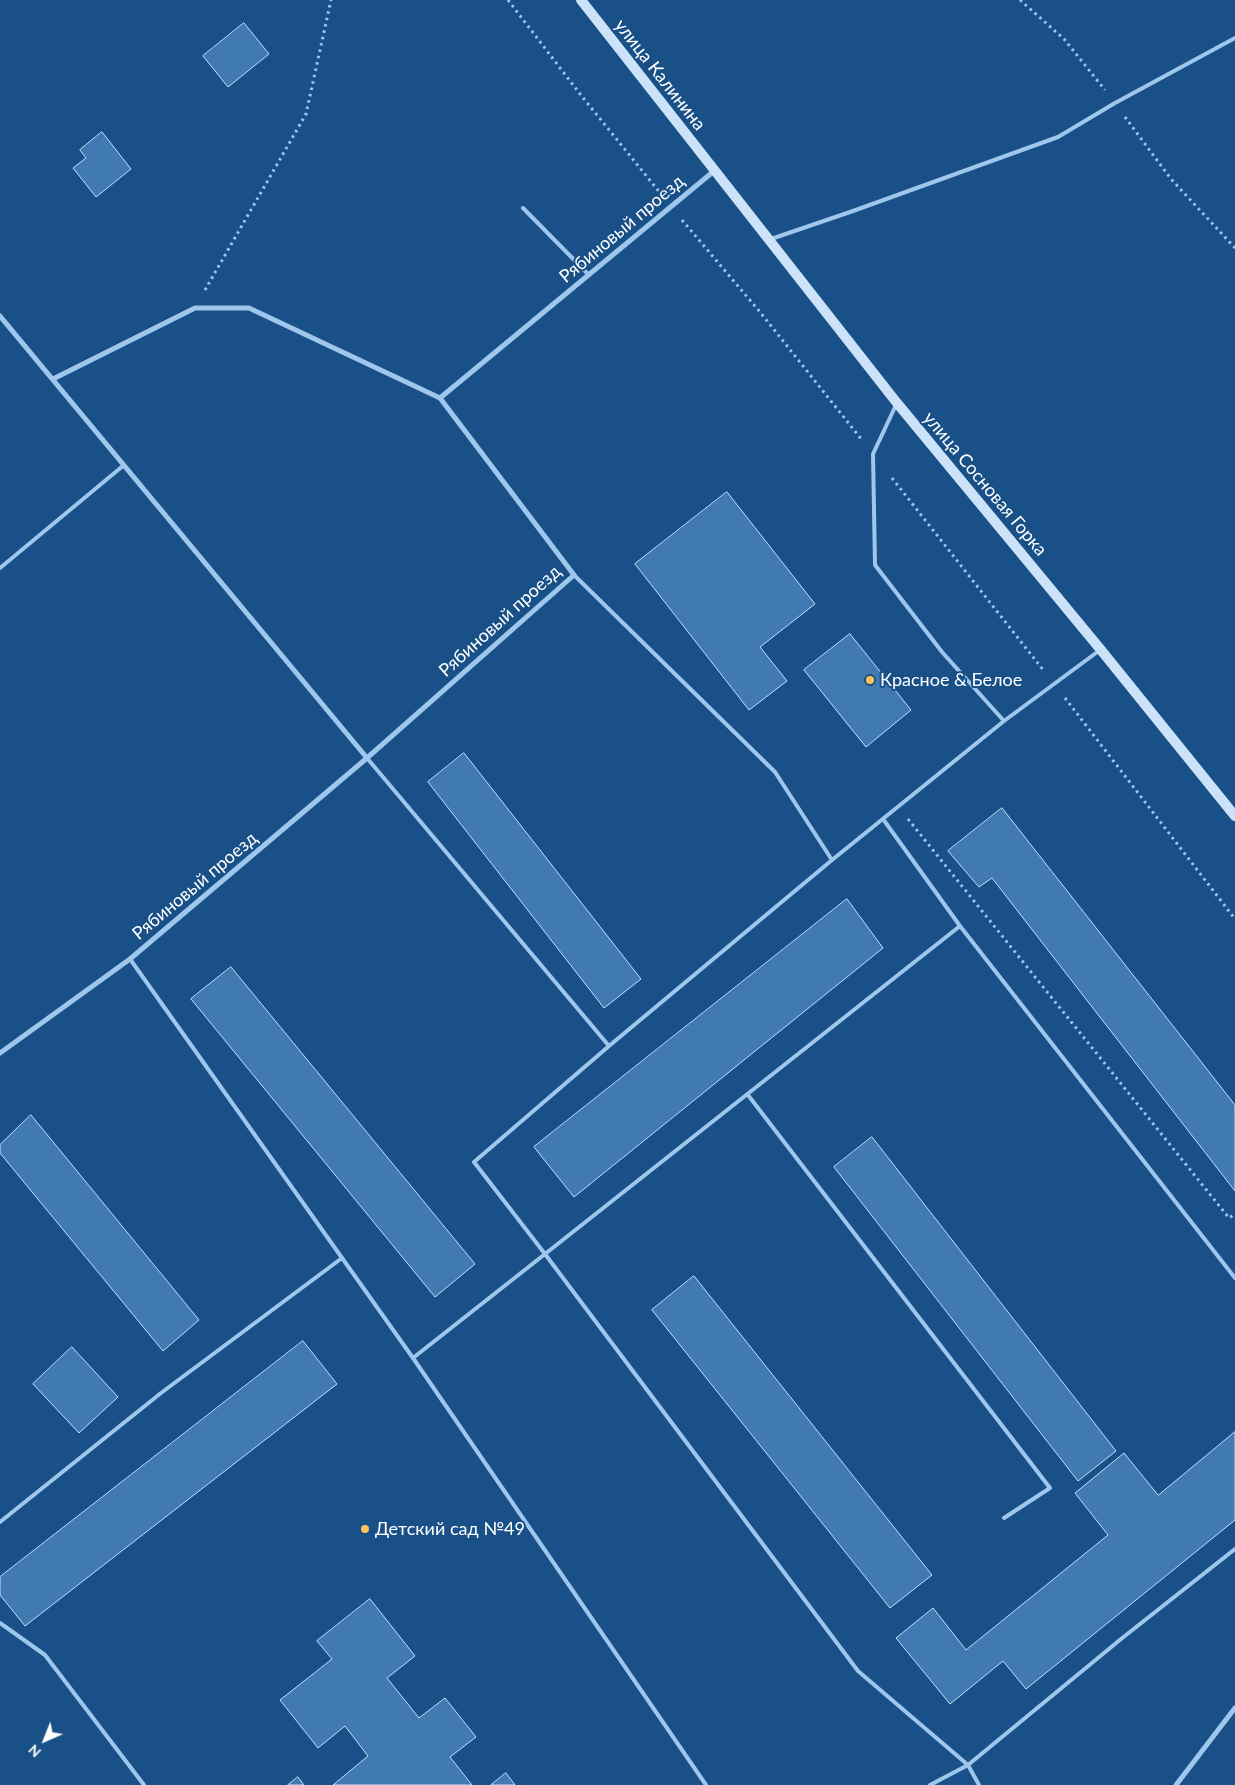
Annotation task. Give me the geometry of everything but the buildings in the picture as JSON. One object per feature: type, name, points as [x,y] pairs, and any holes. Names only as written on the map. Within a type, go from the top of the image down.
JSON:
[{"type":"main road","name":"улица Калинина","points":[[581,0],[714,170]]},
{"type":"main road","name":"улица Сосновая Горка","points":[[714,170],[897,403],[1235,816]]},
{"type":"street","name":"Рябиновый проезд","points":[[0,1053],[130,959],[368,758],[574,575],[440,398],[714,170]]},
{"type":"street","points":[[53,379],[194,308],[250,308],[440,398]]},
{"type":"street","points":[[0,316],[368,758]]},
{"type":"street","points":[[1176,1785],[1235,1708]]},
{"type":"lane","points":[[768,240],[1058,138],[1115,103],[1235,38]]},
{"type":"lane","points":[[523,208],[589,274]]},
{"type":"lane","points":[[897,403],[873,454],[875,565],[942,652],[1004,721]]},
{"type":"lane","points":[[0,568],[124,465]]},
{"type":"lane","points":[[574,575],[775,772],[832,860]]},
{"type":"lane","points":[[979,1785],[968,1764],[858,1671],[474,1162],[609,1046],[832,860],[1004,721],[1101,650]]},
{"type":"lane","points":[[368,758],[609,1046]]},
{"type":"lane","points":[[883,820],[960,926],[1235,1278]]},
{"type":"lane","points":[[413,1358],[960,926]]},
{"type":"lane","points":[[130,959],[413,1358],[706,1785]]},
{"type":"lane","points":[[748,1095],[1050,1488],[1004,1518]]},
{"type":"lane","points":[[0,1522],[161,1394],[342,1258]]},
{"type":"lane","points":[[930,1785],[968,1764],[1235,1548]]},
{"type":"lane","points":[[0,1622],[45,1655],[144,1785]]},
{"type":"path","points":[[194,308],[306,114],[331,0]]},
{"type":"path","points":[[1020,0],[1064,39],[1115,103],[1171,179],[1235,248]]},
{"type":"path","points":[[899,807],[1228,1218],[1235,1214]]},
{"type":"place","name":"Красное & Белое","points":[[870,680]]},
{"type":"place","name":"Детский сад №49","points":[[365,1529]]}]
